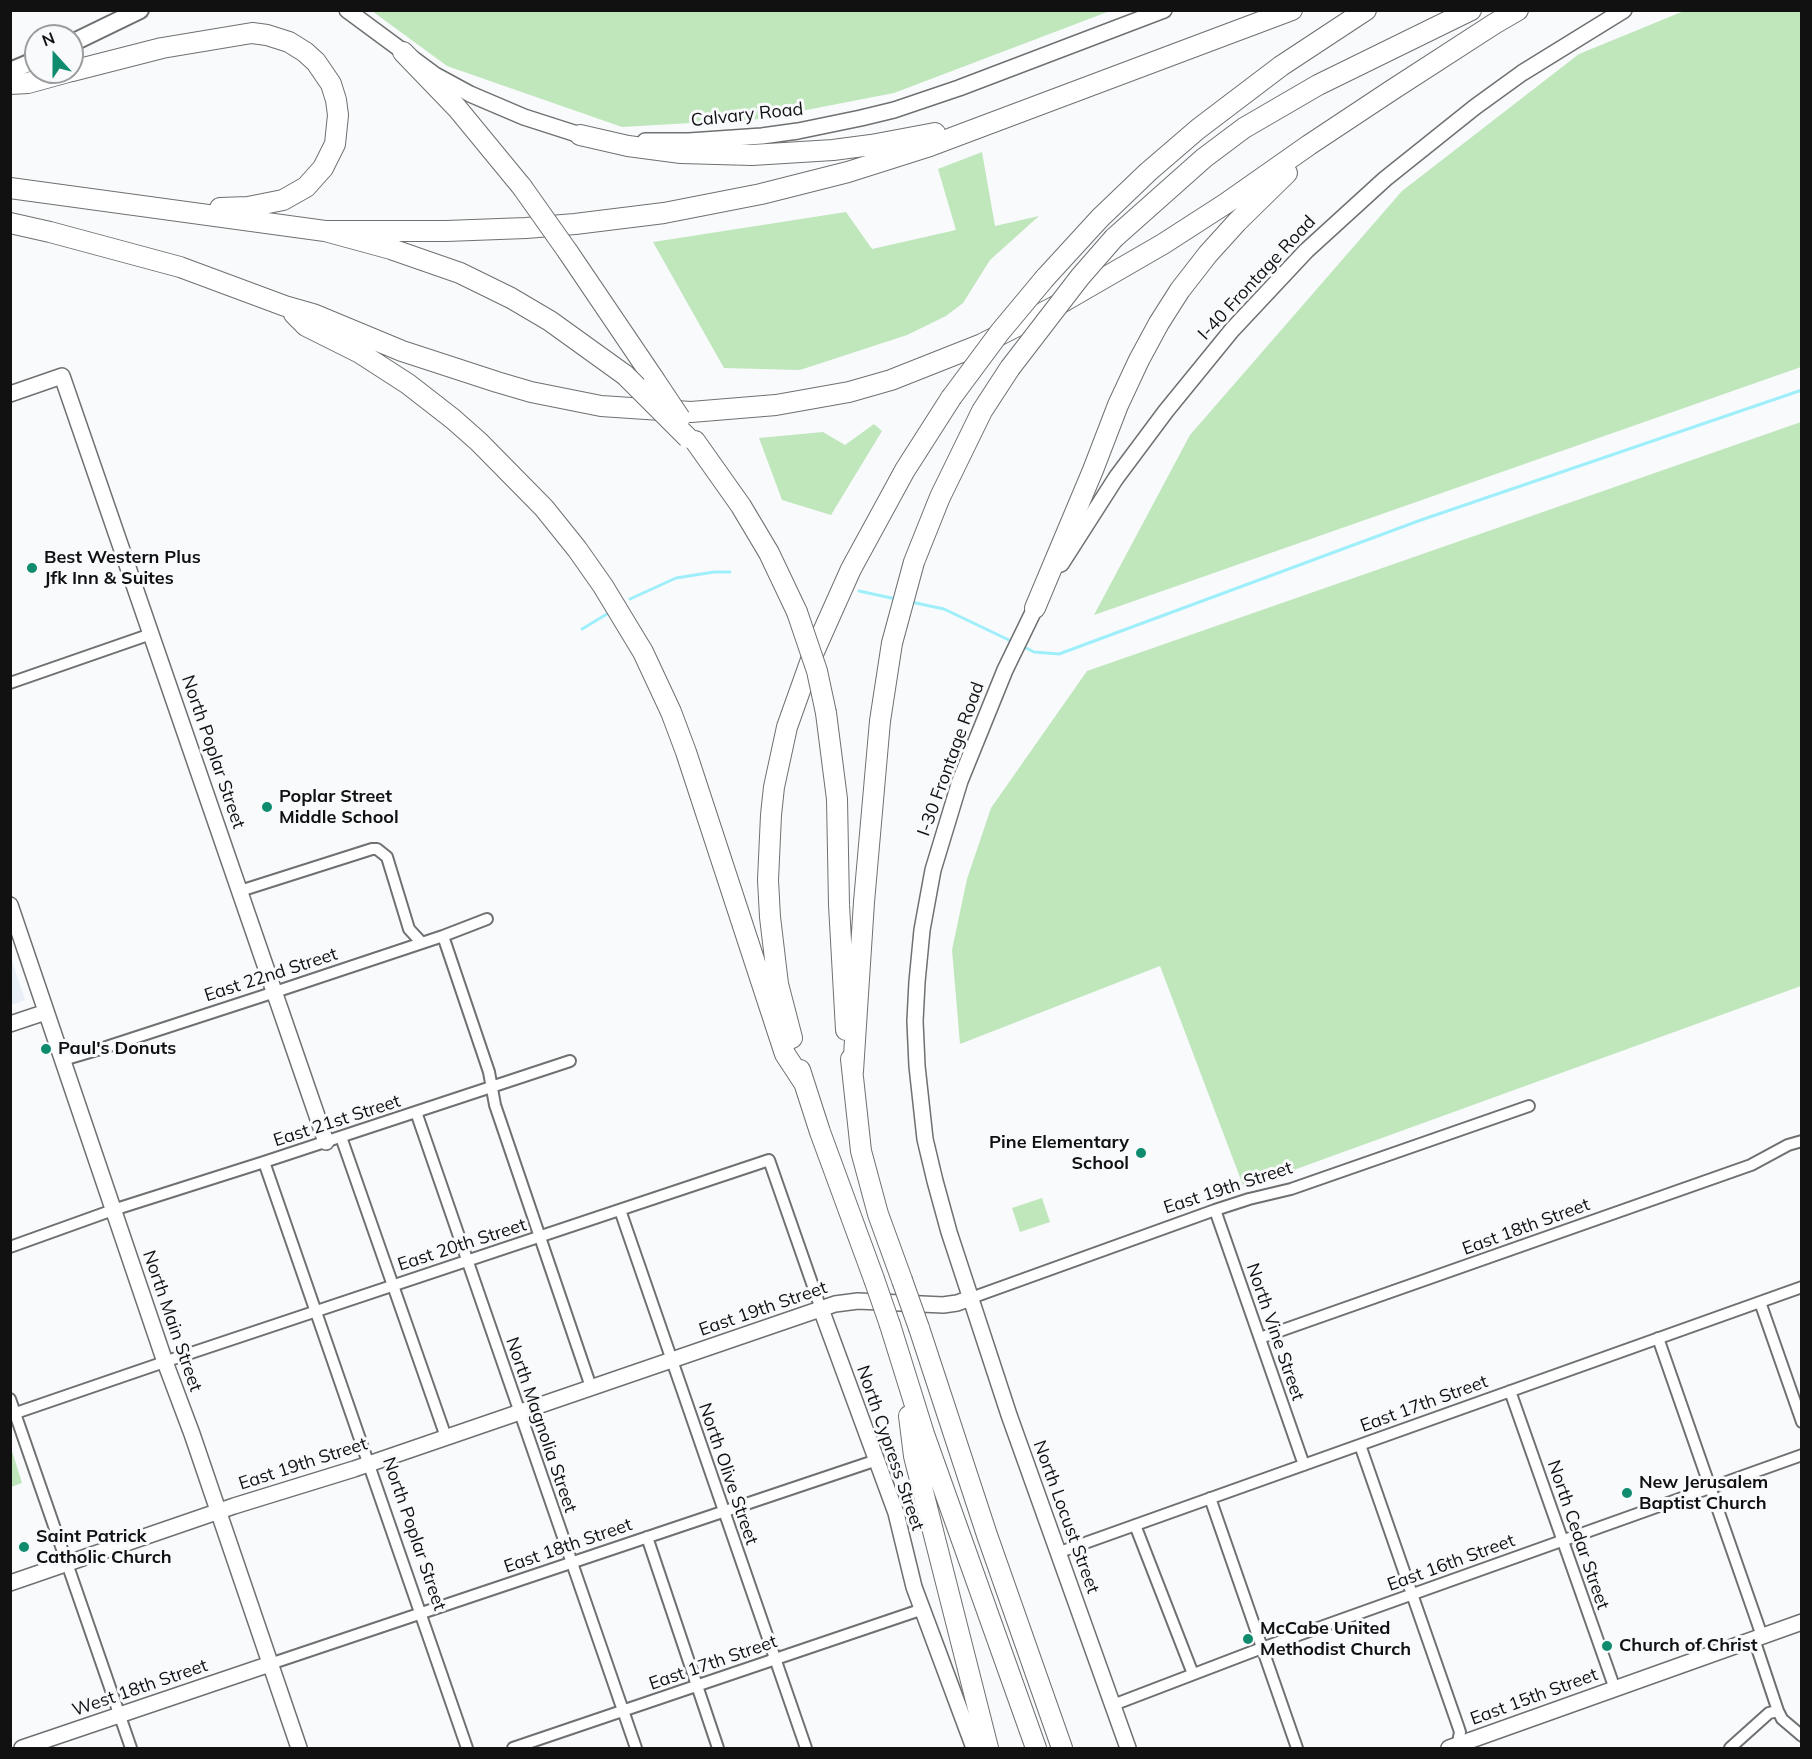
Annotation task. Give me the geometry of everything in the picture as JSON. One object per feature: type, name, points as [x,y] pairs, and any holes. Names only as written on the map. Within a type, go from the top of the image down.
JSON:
[{"type":"highway","points":[[10,188],[325,231],[446,231],[526,228],[664,213],[761,194],[848,172],[930,146],[1292,10]]},
{"type":"highway","points":[[1036,1749],[924,1434],[874,1279],[804,1083],[778,984],[770,917],[768,880],[773,796],[781,754],[796,699],[813,654],[851,570],[905,470],[951,398],[1000,332],[1045,278],[1148,172],[1198,129],[1281,66],[1366,10]]},
{"type":"highway","points":[[853,1071],[864,902],[880,721],[892,643],[914,562],[940,497],[982,411],[1010,368],[1080,277],[1114,238],[1204,158],[1244,128],[1318,84],[1472,10]]},
{"type":"highway","points":[[10,224],[50,232],[180,267],[313,314],[402,351],[531,392],[601,406],[691,412],[776,405],[822,398],[877,385],[918,371],[982,344],[1054,307],[1163,244],[1225,204],[1309,144],[1518,10]]},
{"type":"highway","points":[[84,68],[162,48],[252,33],[289,42],[305,52],[324,71],[336,100],[338,129],[330,156],[317,176],[306,187],[270,204],[237,208],[174,209]]},
{"type":"highway","points":[[404,52],[457,108],[522,187],[568,252],[696,445],[741,506],[769,553],[797,612],[817,671],[826,713],[837,799],[844,1017],[853,1071],[861,1151],[878,1214],[903,1280],[987,1535],[1062,1749]]},
{"type":"highway","points":[[580,135],[628,146],[681,153],[752,155],[823,151],[871,145],[1014,114]]},
{"type":"highway","points":[[1035,608],[1089,481],[1118,405],[1159,324],[1180,290],[1208,254],[1289,171],[1309,144]]},
{"type":"highway","points":[[325,231],[422,259],[486,285],[550,321],[625,375],[696,445]]},
{"type":"highway","points":[[285,306],[306,326],[360,353],[408,384],[453,419],[506,467],[544,508],[603,586],[644,652],[671,712],[785,1054],[804,1083]]},
{"type":"highway","points":[[903,1364],[914,1456],[988,1749]]},
{"type":"main road","points":[[84,37],[140,10]]},
{"type":"main road","name":"Calvary Road","points":[[347,10],[435,75],[470,94],[525,117],[580,135],[647,141],[762,136],[798,131],[894,110],[959,88],[1164,10]]},
{"type":"main road","name":"I-40 Frontage Road","points":[[1011,658],[1035,608],[1094,511],[1138,447],[1201,366],[1306,251],[1384,179],[1475,107],[1522,74],[1624,10]]},
{"type":"main road","points":[[10,71],[24,65]]},
{"type":"main road","name":"North Poplar Street","points":[[10,394],[62,376],[326,1142]]},
{"type":"main road","name":"I-30 Frontage Road","points":[[971,1298],[949,1232],[925,1139],[917,1066],[915,1021],[917,982],[928,892],[945,826],[960,781],[1011,658]]},
{"type":"main road","name":"North Main Street","points":[[10,905],[299,1749]]},
{"type":"main road","points":[[10,1024],[46,1012]]},
{"type":"main road","name":"East 19th Street","points":[[10,1582],[821,1309],[858,1301],[943,1305],[971,1298]]},
{"type":"main road","name":"North Locust Street","points":[[971,1298],[1057,1553],[1128,1749]]},
{"type":"main road","name":"North Cypress Street","points":[[821,1309],[896,1513],[914,1587],[974,1749]]},
{"type":"main road","name":"East 15th Street","points":[[1454,1748],[1802,1622]]},
{"type":"main road","name":"West 18th Street","points":[[22,1749],[270,1664]]},
{"type":"street","points":[[10,683],[152,634]]},
{"type":"street","points":[[240,891],[377,849],[387,856],[409,929],[421,942]]},
{"type":"street","name":"East 22nd Street","points":[[63,1060],[443,936],[488,919]]},
{"type":"street","points":[[443,936],[489,1072],[495,1105],[591,1387]]},
{"type":"street","name":"East 21st Street","points":[[10,1247],[113,1210],[570,1061]]},
{"type":"street","name":"East 19th Street","points":[[971,1298],[1215,1210],[1291,1189],[1529,1106]]},
{"type":"street","name":"North Magnolia Street","points":[[416,1112],[636,1749]]},
{"type":"street","points":[[342,1137],[446,1437]]},
{"type":"street","name":"East 18th Street","points":[[1260,1338],[1751,1165],[1788,1145],[1802,1141]]},
{"type":"street","name":"East 20th Street","points":[[13,1415],[769,1160]]},
{"type":"street","name":"North Cypress Street","points":[[769,1160],[821,1309]]},
{"type":"street","name":"North Poplar Street","points":[[264,1162],[468,1749]]},
{"type":"street","name":"North Olive Street","points":[[620,1210],[806,1749]]},
{"type":"street","name":"North Vine Street","points":[[1215,1210],[1304,1465]]},
{"type":"street","name":"East 17th Street","points":[[1057,1553],[1802,1287]]},
{"type":"street","points":[[1760,1302],[1802,1422]]},
{"type":"street","points":[[1658,1338],[1710,1488],[1758,1638],[1778,1711],[1782,1719],[1802,1736]]},
{"type":"street","name":"North Cedar Street","points":[[1510,1391],[1615,1689]]},
{"type":"street","points":[[10,1399],[13,1415],[131,1749]]},
{"type":"street","points":[[1360,1445],[1460,1732],[1454,1748]]},
{"type":"street","name":"East 16th Street","points":[[1113,1705],[1262,1648],[1802,1455]]},
{"type":"street","name":"East 18th Street","points":[[270,1664],[877,1460]]},
{"type":"street","points":[[1210,1498],[1297,1749]]},
{"type":"street","points":[[1135,1525],[1193,1674]]},
{"type":"street","points":[[647,1537],[718,1749]]},
{"type":"street","name":"East 17th Street","points":[[513,1749],[922,1609]]},
{"type":"street","points":[[1730,1749],[1769,1713],[1778,1711]]},
{"type":"shaded area","points":[[10,955],[25,1000],[11,1005],[10,1005]]},
{"type":"green space","points":[[372,11],[1110,11],[894,93],[760,119],[622,127],[447,66]]},
{"type":"green space","points":[[1684,11],[1801,11],[1801,367],[1094,615],[1190,435],[1402,191],[1579,54]]},
{"type":"green space","points":[[982,152],[995,226],[1039,216],[990,260],[963,303],[946,316],[907,335],[800,370],[724,368],[653,242],[846,212],[872,249],[956,230],[938,169]]},
{"type":"green space","points":[[1801,422],[1801,986],[1244,1188],[1160,966],[960,1044],[952,950],[967,879],[991,808],[1087,671]]},
{"type":"green space","points":[[874,424],[882,431],[831,515],[782,500],[759,438],[823,432],[845,445]]},
{"type":"green space","points":[[1042,1198],[1050,1222],[1020,1232],[1012,1208]]},
{"type":"green space","points":[[11,1451],[22,1483],[11,1487]]},
{"type":"waterway","points":[[1022,646],[1034,652],[1059,654],[1421,520],[1802,390]]},
{"type":"waterway","points":[[630,599],[676,578],[730,572]]},
{"type":"waterway","points":[[859,591],[896,599]]},
{"type":"waterway","points":[[911,602],[944,609],[1013,642]]},
{"type":"waterway","points":[[582,629],[607,614]]},
{"type":"place","name":"Best Western Plus Jfk Inn & Suites","points":[[32,568]]},
{"type":"place","name":"Poplar Street Middle School","points":[[267,807]]},
{"type":"place","name":"Paul's Donuts","points":[[46,1049]]},
{"type":"place","name":"Pine Elementary School","points":[[1141,1153]]},
{"type":"place","name":"New Jerusalem Baptist Church","points":[[1627,1493]]},
{"type":"place","name":"Saint Patrick Catholic Church","points":[[24,1547]]},
{"type":"place","name":"McCabe United Methodist Church","points":[[1248,1639]]},
{"type":"place","name":"Church of Christ","points":[[1607,1646]]}]
